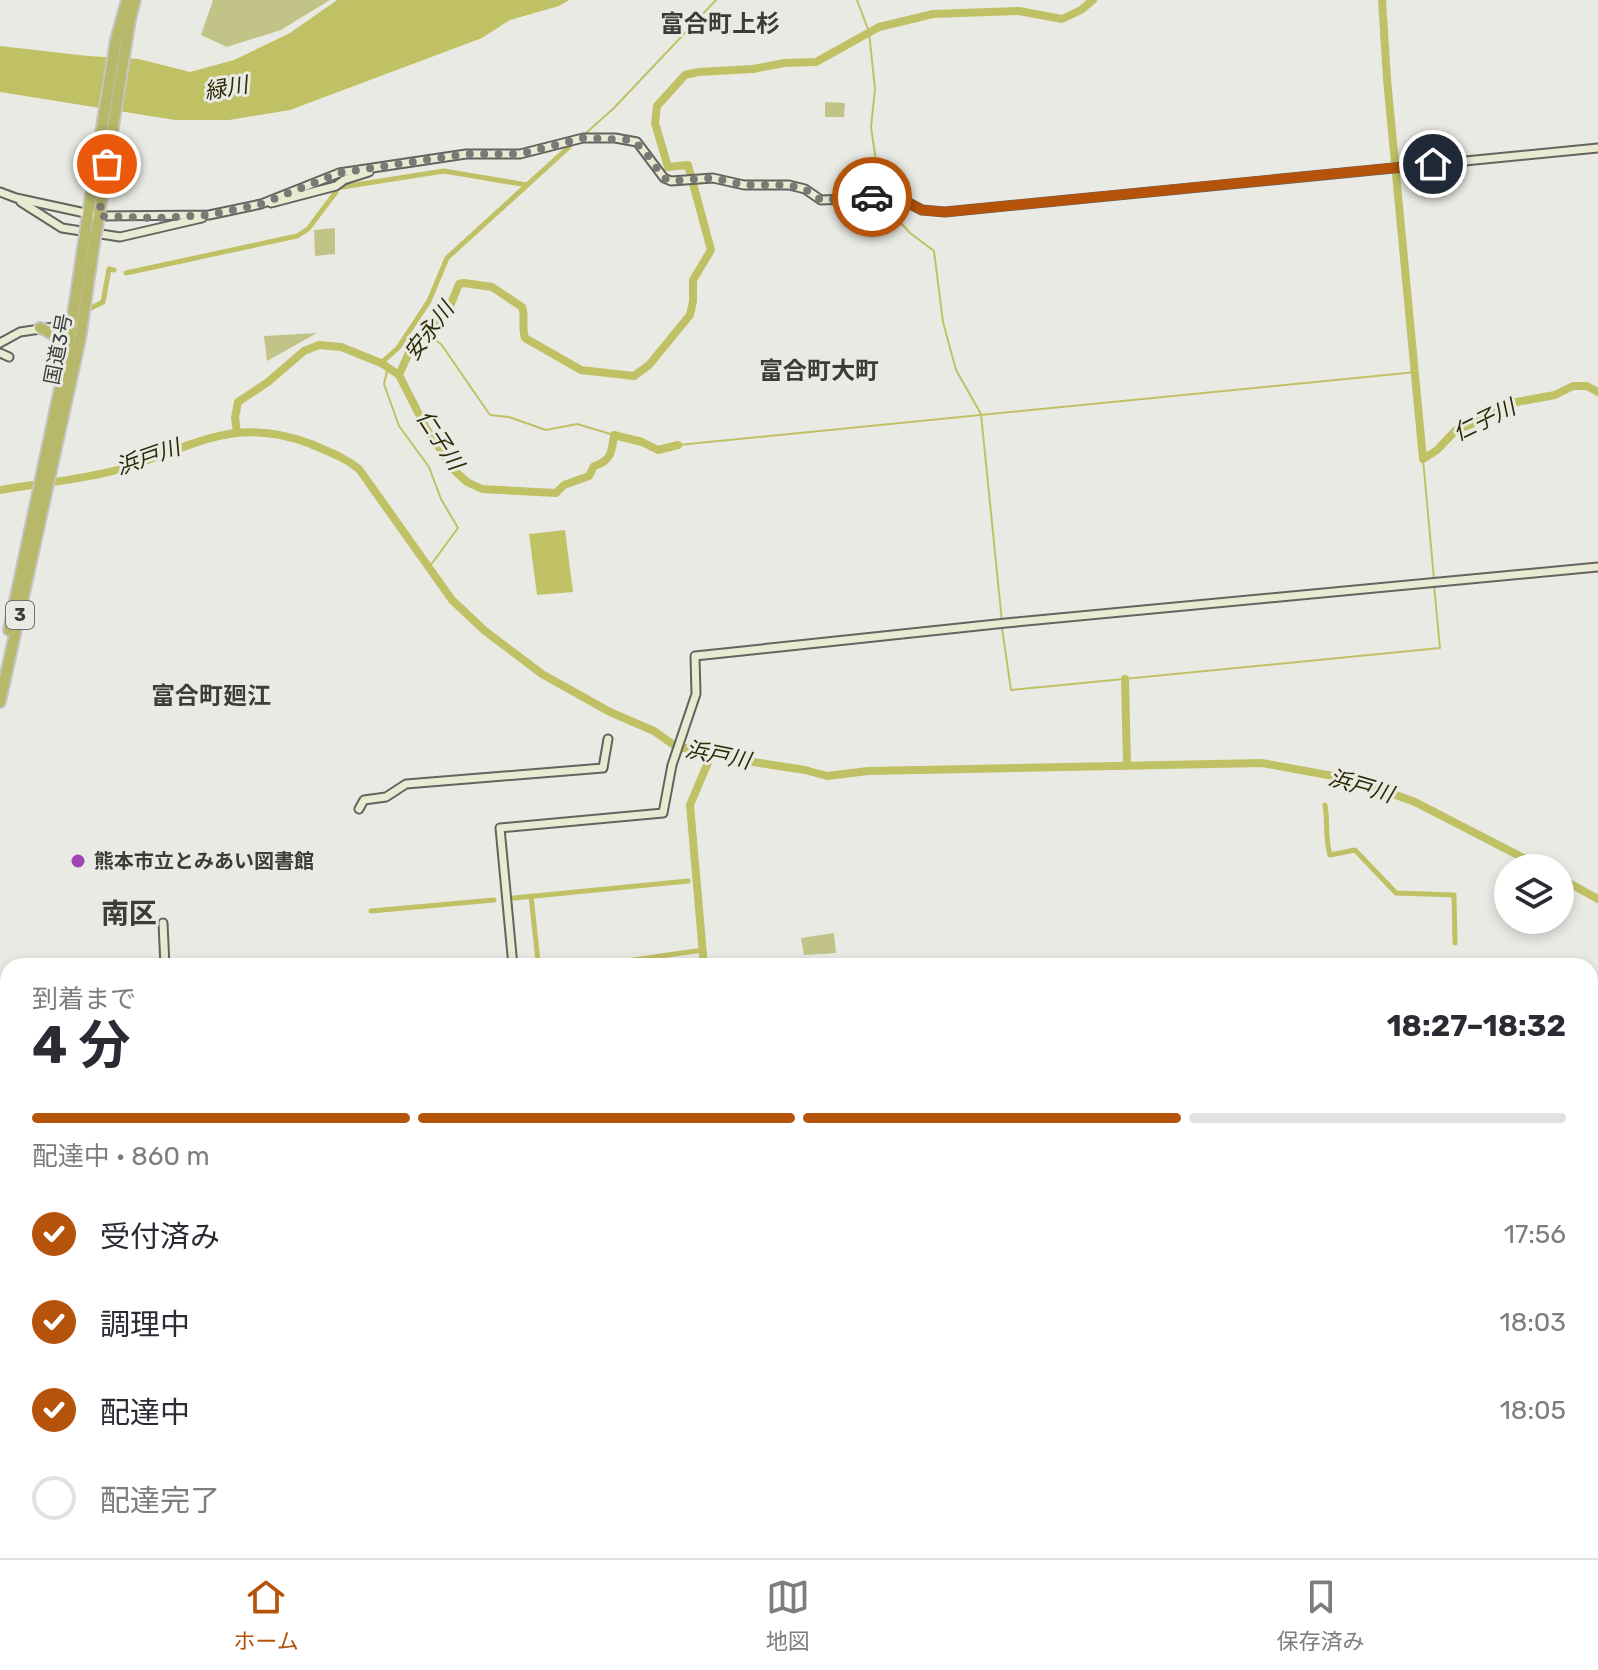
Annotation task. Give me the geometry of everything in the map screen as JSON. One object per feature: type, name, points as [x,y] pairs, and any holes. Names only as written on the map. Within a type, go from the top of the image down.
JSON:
[{"type":"highway","name":"国道3号","points":[[0,672],[78,324],[127,0]]},
{"type":"highway","name":"国道3号","points":[[122,40],[135,0]]},
{"type":"highway","name":"国道3号","points":[[49,463],[64,372],[78,324]]},
{"type":"highway","points":[[40,328],[54,334],[60,341],[64,372]]},
{"type":"highway","name":"国道3号","points":[[0,702],[34,528]]},
{"type":"main road","points":[[16,198],[62,228],[120,237],[261,204],[322,178],[466,154],[520,154],[583,138],[615,138],[637,142],[664,178],[798,186],[821,200],[897,197],[922,210],[945,212],[1598,148]]},
{"type":"main road","points":[[0,192],[92,222],[209,215]]},
{"type":"main road","points":[[1,343],[9,336],[40,328],[78,324]]},
{"type":"main road","points":[[0,353],[9,357]]},
{"type":"main road","points":[[512,958],[500,828],[663,813],[672,765],[697,689],[695,656],[994,624],[1598,567]]},
{"type":"main road","points":[[359,809],[364,800],[386,797],[406,784],[603,768],[608,739]]},
{"type":"main road","points":[[163,923],[165,958]]},
{"type":"green space","points":[[213,0],[330,0],[281,30],[227,47],[201,35]]},
{"type":"green space","points":[[825,102],[845,103],[844,117],[825,117]]},
{"type":"green space","points":[[335,228],[335,254],[315,256],[314,230]]},
{"type":"green space","points":[[317,333],[267,361],[264,336]]},
{"type":"green space","points":[[834,933],[836,953],[804,955],[801,938]]},
{"type":"shaded area","points":[[565,530],[573,592],[537,595],[529,534]]},
{"type":"water","name":"緑川","points":[[337,0],[569,0],[559,6],[510,20],[482,38],[290,110],[229,120],[175,120],[0,92],[0,46],[139,59],[190,72],[234,60],[290,33]]},
{"type":"waterway","points":[[586,133],[614,108],[716,0]]},
{"type":"waterway","points":[[857,0],[869,32],[875,89],[871,127],[881,195]]},
{"type":"waterway","name":"安永川","points":[[399,375],[411,348],[448,311],[459,284],[464,283],[492,287],[522,307],[525,338],[581,370],[634,376],[649,365],[690,315],[693,280],[711,250],[688,165],[668,167],[655,123],[657,106],[685,75],[816,62],[879,27],[933,14],[1019,11],[1062,19],[1093,0]]},
{"type":"waterway","points":[[1382,0],[1423,459],[1437,450],[1456,430],[1516,402],[1555,395],[1573,386],[1587,386],[1598,392]]},
{"type":"waterway","points":[[381,363],[398,348],[429,301],[447,258],[569,147]]},
{"type":"waterway","points":[[342,187],[444,171],[527,185]]},
{"type":"waterway","points":[[126,273],[297,236],[308,229],[336,192]]},
{"type":"waterway","points":[[881,201],[910,233],[934,251],[943,322],[956,370],[981,414],[1002,622]]},
{"type":"waterway","points":[[91,308],[103,302],[109,269],[114,270]]},
{"type":"waterway","points":[[425,333],[441,344],[490,415],[509,417],[546,430],[577,424],[614,435]]},
{"type":"waterway","name":"仁子川","points":[[237,432],[235,418],[238,402],[268,382],[304,351],[319,345],[341,347],[381,363],[399,375],[426,428],[455,471],[467,482],[482,489],[556,493],[564,485],[589,476],[594,466],[607,458],[614,435],[642,442],[658,450],[678,445]]},
{"type":"waterway","points":[[388,367],[384,384],[399,426],[429,467],[441,499],[458,528],[430,566]]},
{"type":"waterway","points":[[678,445],[1416,372]]},
{"type":"waterway","name":"浜戸川","points":[[0,490],[106,473],[213,437],[258,432],[283,436],[330,452],[359,469],[452,600],[485,631],[542,674],[610,712],[654,731],[678,748],[694,748],[734,759],[827,776],[868,771],[1262,763],[1355,780],[1415,802],[1516,854]]},
{"type":"waterway","points":[[1423,459],[1434,579]]},
{"type":"waterway","points":[[1002,628],[1011,690],[1440,648],[1434,585]]},
{"type":"waterway","points":[[1125,679],[1127,764]]},
{"type":"waterway","points":[[703,958],[690,805],[712,753]]},
{"type":"waterway","points":[[1325,805],[1330,855],[1355,850],[1396,893],[1454,895],[1455,943]]},
{"type":"waterway","points":[[514,898],[688,881]]},
{"type":"waterway","name":"浜戸川","points":[[1574,886],[1598,899]]},
{"type":"waterway","points":[[531,896],[538,958]]},
{"type":"waterway","points":[[371,911],[494,900]]},
{"type":"waterway","points":[[647,958],[703,950]]},
{"type":"way so far","points":[[107,164],[99,216],[157,218],[209,215],[261,204],[339,173],[466,154],[520,154],[583,138],[637,142],[657,170],[671,181],[713,178],[732,184],[798,186],[821,200],[872,197]]},
{"type":"place","name":"熊本市立とみあい図書館","points":[[78,861]]},
{"type":"district","name":"富合町上杉","points":[[720,24]]},
{"type":"district","name":"富合町大町","points":[[819,371]]},
{"type":"district","name":"富合町廻江","points":[[211,696]]},
{"type":"district","name":"南区","points":[[129,913]]},
{"type":"route","points":[[872,197],[897,197],[922,210],[945,212],[1433,164]]}]
